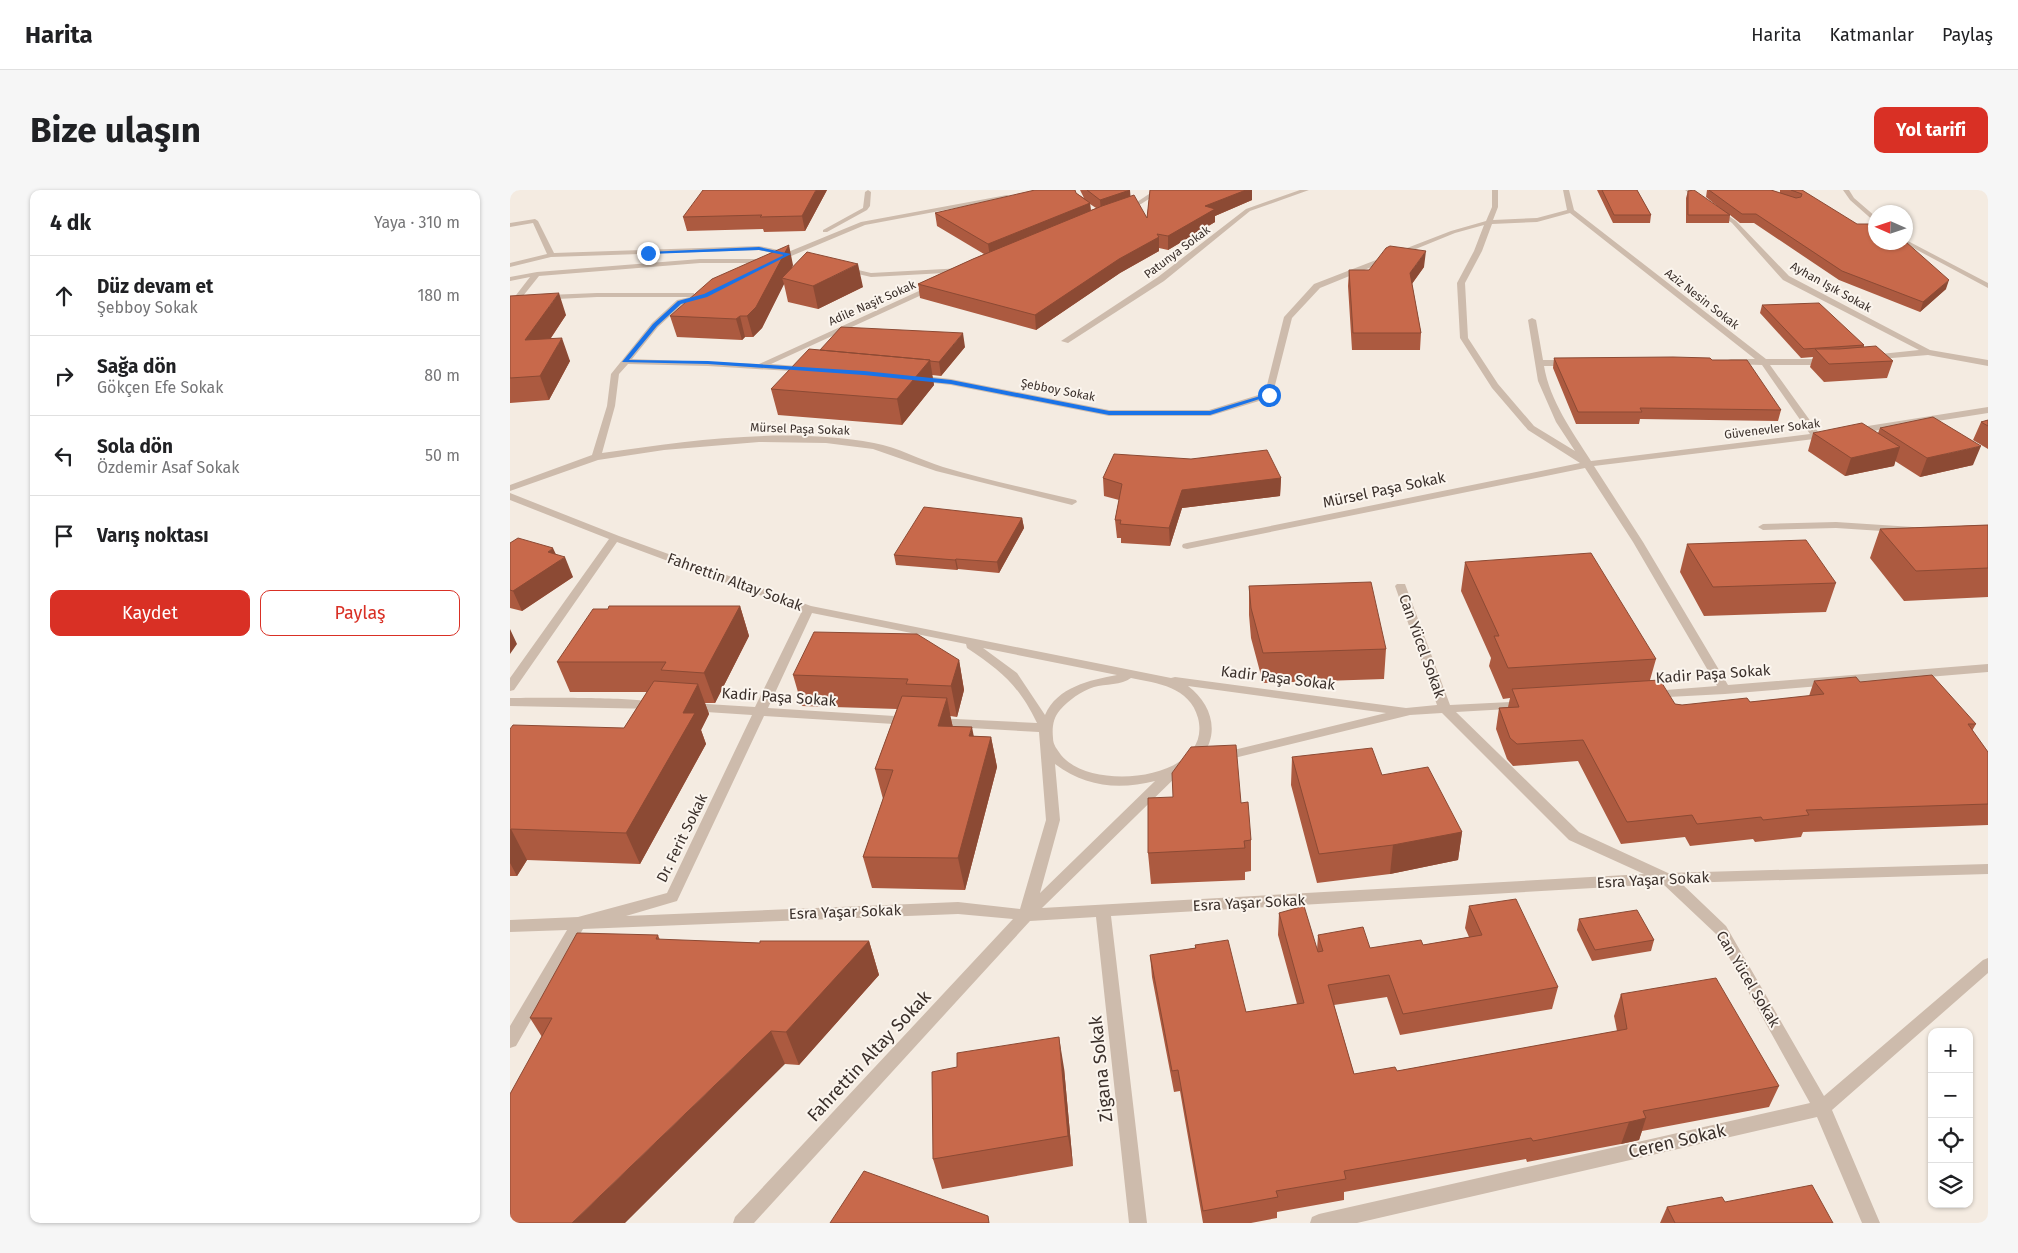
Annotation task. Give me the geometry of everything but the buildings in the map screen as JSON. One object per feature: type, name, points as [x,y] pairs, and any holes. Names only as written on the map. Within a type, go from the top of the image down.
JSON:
[{"type":"street","points":[[1116,211],[1139,203],[1160,190]]},
{"type":"street","name":"Patunya Sokak","points":[[1065,341],[1161,279],[1248,210],[1306,190]]},
{"type":"street","points":[[1495,190],[1495,207],[1478,251],[1461,283],[1464,338],[1495,386],[1531,428],[1589,464]]},
{"type":"street","points":[[1489,222],[1537,220],[1571,211],[1566,190]]},
{"type":"street","name":"Ayhan Işık Sokak","points":[[1688,190],[1734,222],[1786,278],[1928,352]]},
{"type":"street","points":[[1846,190],[1852,199],[1868,214]]},
{"type":"street","points":[[758,269],[860,213],[867,206],[868,192]]},
{"type":"street","points":[[510,265],[551,255],[759,248],[782,256],[863,223],[1016,196]]},
{"type":"street","name":"Aziz Nesin Sokak","points":[[1571,211],[1764,362],[1816,437]]},
{"type":"street","points":[[510,225],[535,221],[551,255]]},
{"type":"street","name":"Şebboy Sokak","points":[[903,377],[951,382],[1109,413],[1210,413],[1269,395],[1288,317],[1317,286],[1453,232],[1489,222]]},
{"type":"street","points":[[1913,246],[1988,286]]},
{"type":"street","points":[[510,278],[536,274],[700,261],[782,256],[807,259]]},
{"type":"street","points":[[834,266],[871,275],[971,269],[954,277]]},
{"type":"street","points":[[536,274],[517,299],[597,295],[706,296]]},
{"type":"street","name":"Adile Naşit Sokak","points":[[760,366],[946,282]]},
{"type":"street","points":[[596,457],[611,406],[615,374],[624,361],[655,325],[680,302],[706,296],[714,291]]},
{"type":"street","points":[[1532,320],[1542,382],[1561,422],[1638,542],[1725,690]]},
{"type":"street","points":[[1862,359],[1928,352],[1988,363]]},
{"type":"street","points":[[624,361],[708,362],[816,370]]},
{"type":"street","points":[[1717,362],[1843,361]]},
{"type":"street","points":[[1539,363],[1576,363]]},
{"type":"street","name":"Güvenevler Sokak","points":[[1589,464],[1816,437],[1988,410]]},
{"type":"street","name":"Mürsel Paşa Sokak","points":[[510,488],[596,457],[664,447],[759,439],[826,440],[875,446],[940,469],[1072,502]]},
{"type":"street","name":"Mürsel Paşa Sokak","points":[[1187,546],[1589,464]]},
{"type":"street","name":"Fahrettin Altay Sokak","points":[[510,496],[615,538],[808,609],[1142,676]]},
{"type":"street","points":[[1763,527],[1836,524],[1923,531]]},
{"type":"street","points":[[510,687],[615,538]]},
{"type":"street","name":"Can Yücel Sokak","points":[[1401,586],[1445,709],[1574,836],[1666,878],[1721,930],[1822,1108],[1871,1223]]},
{"type":"street","name":"Dr. Ferit Sokak","points":[[579,923],[672,897],[808,609]]},
{"type":"street","points":[[967,642],[1015,678],[1045,728],[1047,745],[1057,761],[1076,773],[1099,781],[1126,782],[1154,778],[1177,768],[1196,754],[1205,737],[1207,720],[1200,704],[1186,690],[1166,681],[1142,676],[1115,677],[1090,684],[1068,695],[1053,710],[1045,728],[1053,820],[1026,915]]},
{"type":"street","name":"Kadir Paşa Sokak","points":[[1638,696],[1988,668]]},
{"type":"street","name":"Kadir Paşa Sokak","points":[[1142,676],[1410,712]]},
{"type":"street","name":"Kadir Paşa Sokak","points":[[510,702],[630,703],[1045,728]]},
{"type":"street","name":"Kadir Paşa Sokak","points":[[1177,768],[1410,712],[1541,703]]},
{"type":"street","name":"Fahrettin Altay Sokak","points":[[742,1223],[1026,915],[1177,768]]},
{"type":"street","name":"Esra Yaşar Sokak","points":[[510,926],[958,908],[1026,915],[1666,878],[1988,869]]},
{"type":"street","name":"Zigana Sokak","points":[[1103,911],[1138,1223]]},
{"type":"street","points":[[510,1042],[579,923]]},
{"type":"street","name":"Ceren Sokak","points":[[1319,1223],[1822,1108],[1988,964]]},
{"type":"route","points":[[648,253],[759,248],[789,254],[706,296],[680,302],[655,325],[624,361],[708,362],[864,373],[951,382],[1109,413],[1210,413],[1269,395]]}]
